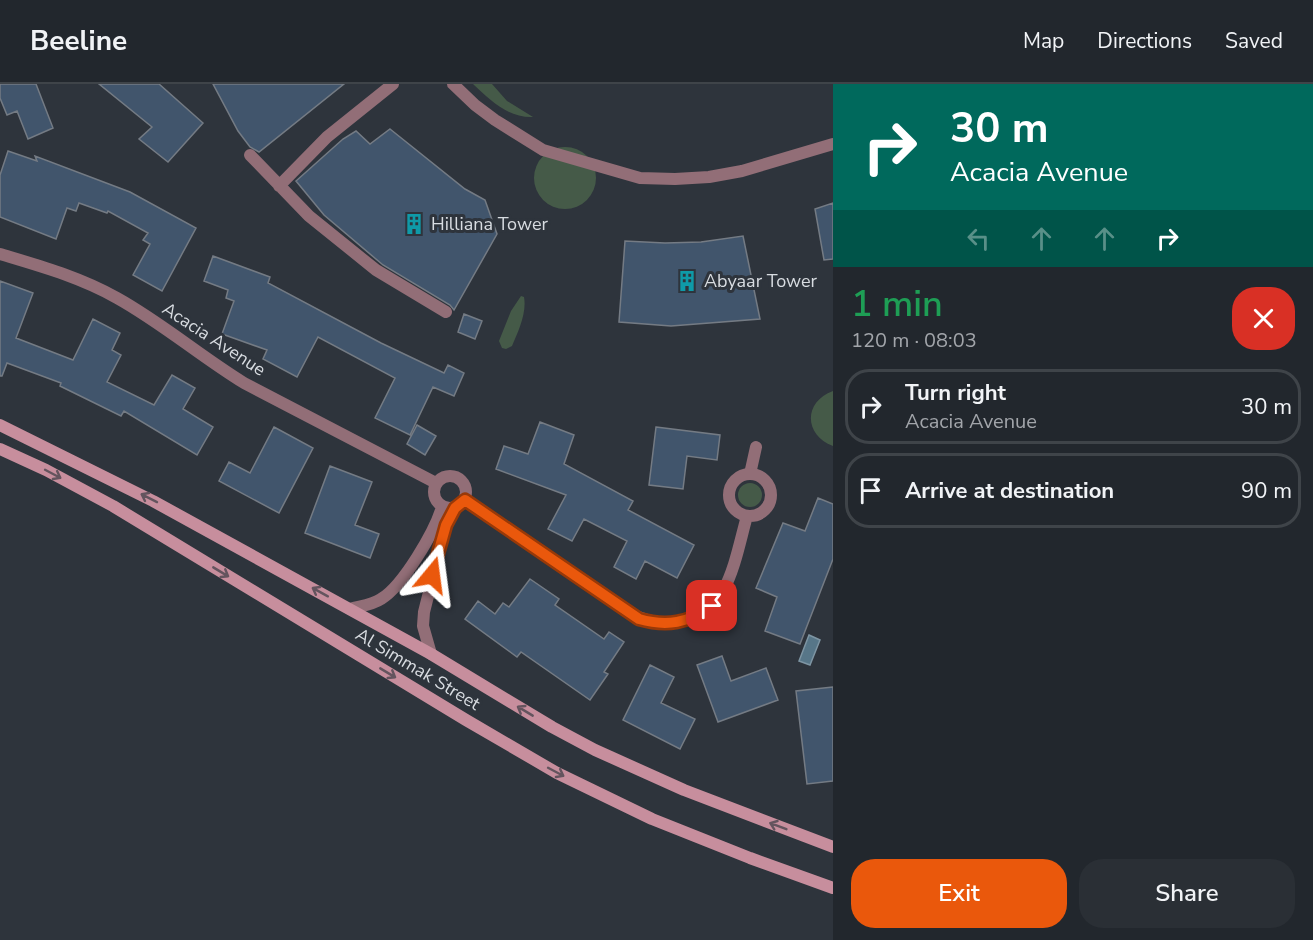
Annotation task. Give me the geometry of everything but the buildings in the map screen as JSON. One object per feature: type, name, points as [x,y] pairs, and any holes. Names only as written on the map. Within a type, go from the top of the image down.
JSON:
[{"type":"street","points":[[279,186],[327,137],[393,84]]},
{"type":"street","points":[[453,84],[495,120],[543,150],[640,178],[708,177],[742,171],[833,144]]},
{"type":"street","points":[[250,155],[309,216],[376,270],[446,312]]},
{"type":"street","name":"Acacia Avenue","points":[[0,254],[64,272],[115,296],[244,383],[436,483]]},
{"type":"street","name":"Al Simmak Street","points":[[0,425],[153,501],[431,654],[552,728],[595,750],[684,790],[833,847]]},
{"type":"street","points":[[750,474],[756,447]]},
{"type":"street","name":"Al Simmak Street","points":[[0,449],[46,470],[113,506],[466,720],[557,772],[652,819],[833,888]]},
{"type":"street","points":[[750,474],[763,479],[770,490],[771,497],[765,509],[760,513],[747,516],[735,509],[729,497],[733,484],[743,475],[750,474]]},
{"type":"street","points":[[431,654],[423,626],[424,612],[446,525],[460,504],[466,487],[457,478],[444,477],[436,483],[434,496],[436,502],[442,507],[460,504],[639,619],[662,624],[685,621],[699,615],[712,606],[722,594],[729,581],[747,516]]},
{"type":"street","points":[[350,609],[379,601],[401,581],[436,522],[442,507]]},
{"type":"green space","points":[[473,84],[492,84],[507,101],[533,117],[515,115],[493,102]]},
{"type":"green space","points":[[565,147],[587,156],[596,178],[587,200],[565,209],[543,200],[534,178],[543,156]]},
{"type":"green space","points":[[521,296],[524,297],[525,303],[519,329],[512,346],[502,348],[499,341],[511,311]]},
{"type":"green space","points":[[833,391],[833,446],[823,441],[817,434],[812,427],[811,419],[816,403]]},
{"type":"green space","points":[[745,483],[755,483],[762,490],[762,500],[755,507],[745,507],[738,500],[738,490]]},
{"type":"water","points":[[809,635],[820,640],[810,665],[799,661]]},
{"type":"place","name":"Hilliana Tower","points":[[414,224]]},
{"type":"place","name":"Abyaar Tower","points":[[687,281]]},
{"type":"route","points":[[432,575],[446,525],[455,508],[465,500],[639,619],[670,624],[685,621],[712,606]]}]
